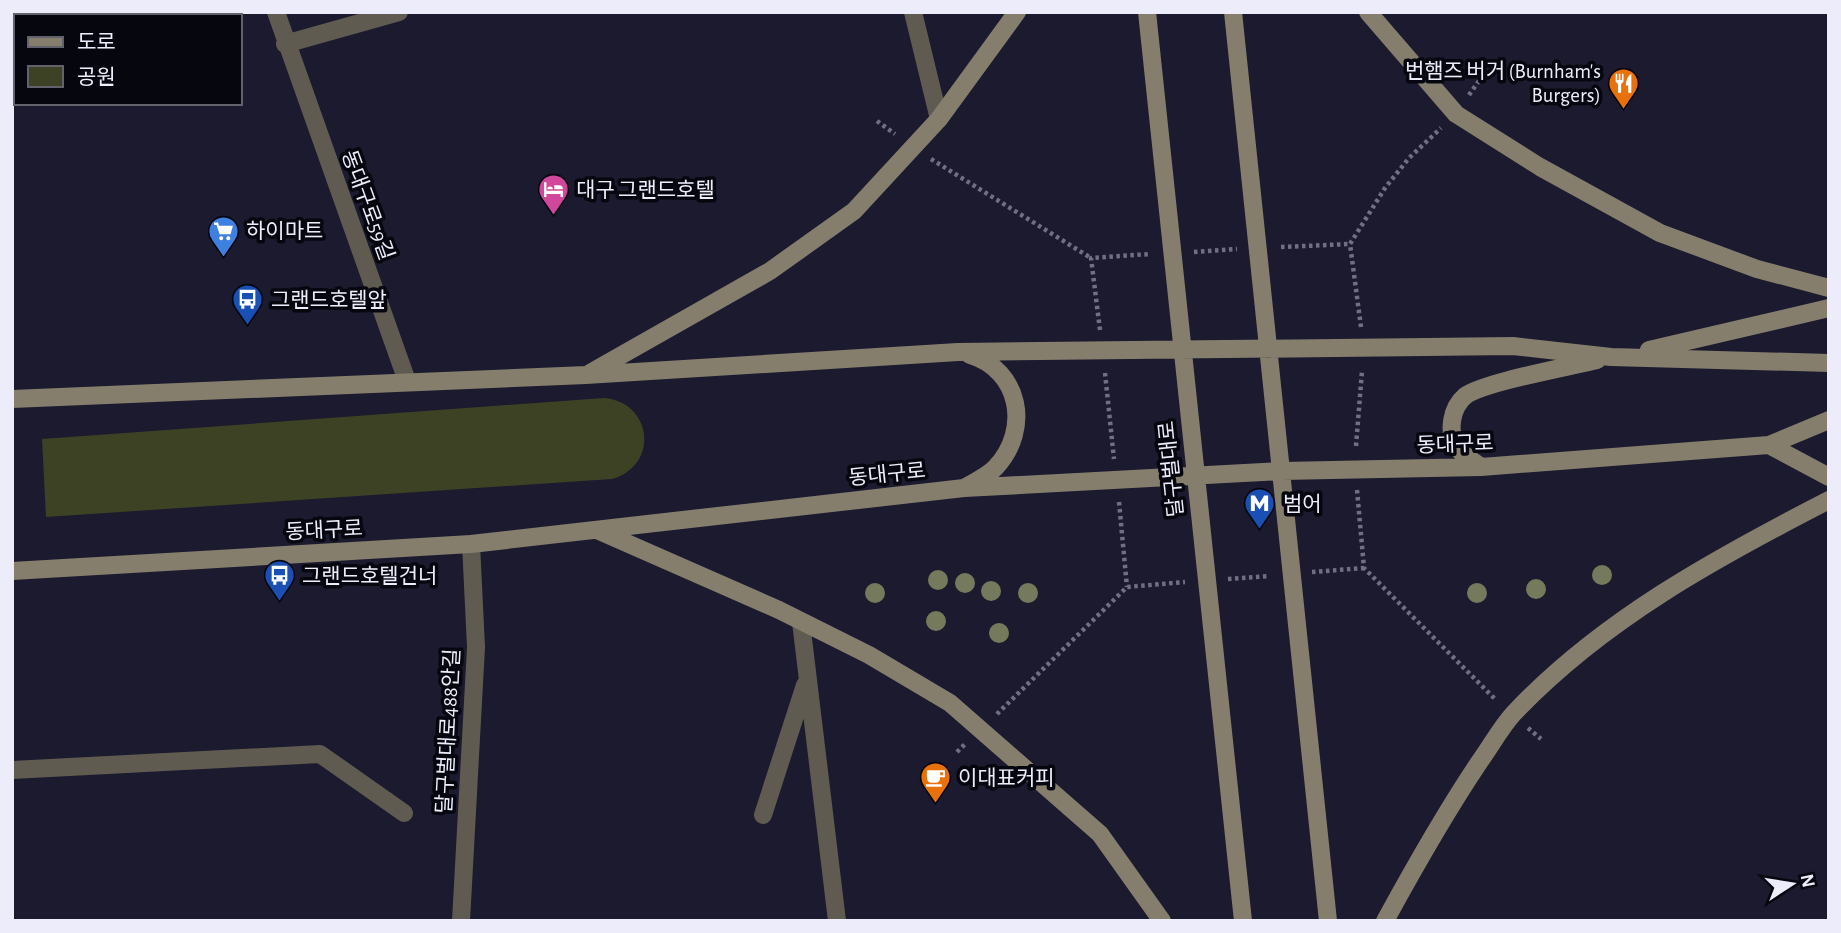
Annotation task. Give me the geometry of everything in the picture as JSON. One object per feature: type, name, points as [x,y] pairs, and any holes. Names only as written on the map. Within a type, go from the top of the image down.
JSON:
[{"type":"main road","points":[[586,375],[770,271],[854,211],[939,119],[1017,12]]},
{"type":"main road","name":"달구벌대로","points":[[1147,12],[1243,921]]},
{"type":"main road","points":[[1233,12],[1328,921]]},
{"type":"main road","points":[[1368,12],[1456,114],[1540,167],[1660,233],[1757,269],[1829,288]]},
{"type":"main road","points":[[1481,467],[1457,448],[1451,428],[1454,411],[1465,397],[1485,387],[1829,308]]},
{"type":"main road","points":[[12,399],[586,375],[958,352],[1513,346],[1618,356],[1829,363]]},
{"type":"main road","points":[[958,352],[986,360],[1002,373],[1012,391],[1016,412],[1014,433],[1007,452],[995,469],[964,488]]},
{"type":"main road","name":"동대구로","points":[[12,571],[471,544],[964,488],[1282,471],[1481,467],[1769,445],[1829,420]]},
{"type":"main road","points":[[1769,445],[1829,477]]},
{"type":"main road","points":[[1385,921],[1435,828],[1512,715],[1578,652],[1651,600],[1753,539],[1829,500]]},
{"type":"main road","points":[[597,530],[869,655],[939,696],[1100,834],[1163,921]]},
{"type":"street","name":"동대구로59길","points":[[276,12],[285,44],[407,381]]},
{"type":"street","points":[[285,44],[399,12]]},
{"type":"street","points":[[913,12],[939,119]]},
{"type":"street","name":"달구벌대로488안길","points":[[461,921],[476,647],[471,544]]},
{"type":"street","points":[[801,622],[837,921]]},
{"type":"street","points":[[763,815],[807,678]]},
{"type":"street","points":[[12,770],[320,754],[404,813]]},
{"type":"path","points":[[1480,78],[1456,114],[1401,168],[1350,244],[1363,347],[1355,470],[1364,568],[1512,715],[1541,739]]},
{"type":"path","points":[[877,121],[962,181],[1091,258]]},
{"type":"path","points":[[957,752],[1127,587],[1364,568]]},
{"type":"green space","points":[[604,398],[620,402],[632,410],[644,435],[638,461],[627,472],[612,479],[46,517],[42,439]]},
{"type":"place","name":"번햄즈 버거 (Burnham's Burgers)","points":[[1624,110]]},
{"type":"place","name":"대구 그랜드호텔","points":[[553,217]]},
{"type":"place","name":"하이마트","points":[[223,258]]},
{"type":"place","name":"그랜드호텔앞","points":[[248,327]]},
{"type":"place","name":"범어","points":[[1260,531]]},
{"type":"place","name":"그랜드호텔건너","points":[[279,603]]},
{"type":"place","name":"이대표커피","points":[[935,805]]}]
